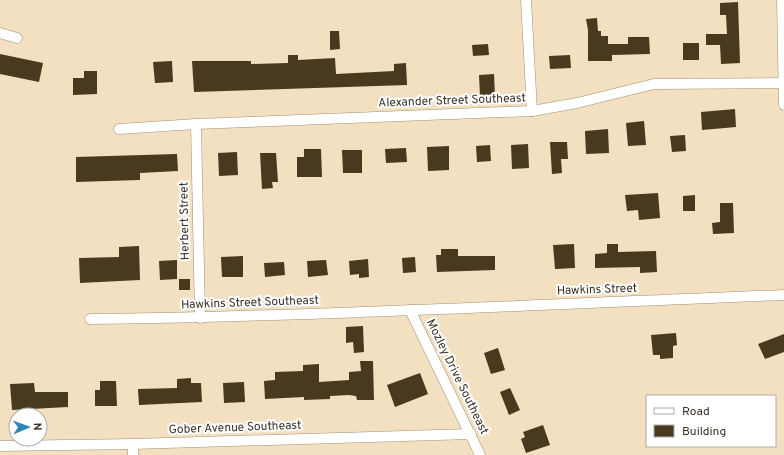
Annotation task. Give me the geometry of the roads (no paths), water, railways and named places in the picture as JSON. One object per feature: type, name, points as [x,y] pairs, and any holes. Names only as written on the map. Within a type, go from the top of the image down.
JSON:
[{"type":"street","points":[[526,0],[532,111]]},
{"type":"street","points":[[782,0],[784,105]]},
{"type":"street","points":[[0,33],[17,38]]},
{"type":"street","name":"Alexander Street Southeast","points":[[119,129],[196,124],[532,111],[577,103],[654,84],[783,82]]},
{"type":"street","name":"Herbert Street","points":[[196,124],[200,318]]},
{"type":"street","name":"Hawkins Street","points":[[410,310],[784,295]]},
{"type":"street","name":"Hawkins Street Southeast","points":[[90,319],[200,318],[410,310]]},
{"type":"street","name":"Mozley Drive Southeast","points":[[410,310],[480,455]]},
{"type":"street","name":"Gober Avenue Southeast","points":[[0,446],[133,444],[471,434]]},
{"type":"street","points":[[133,444],[133,455]]}]
